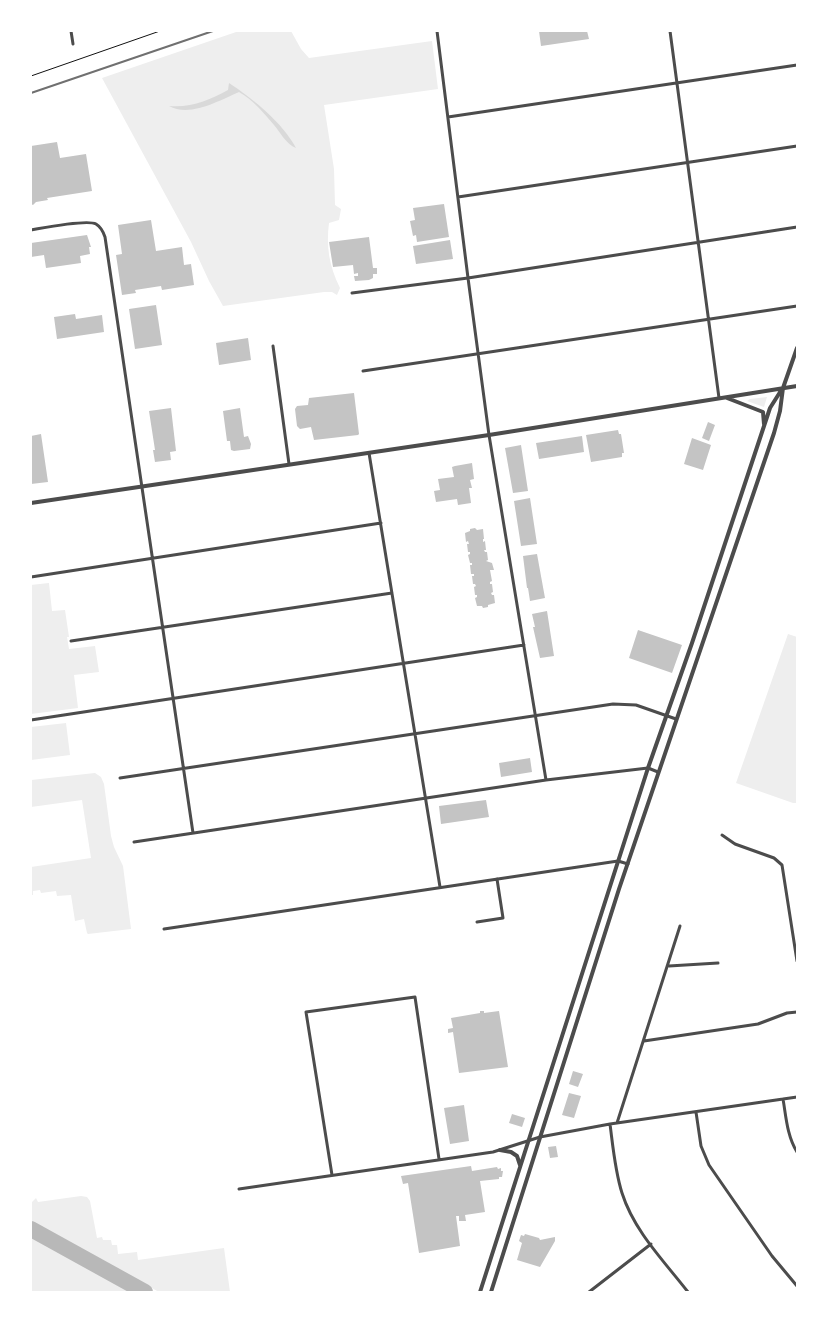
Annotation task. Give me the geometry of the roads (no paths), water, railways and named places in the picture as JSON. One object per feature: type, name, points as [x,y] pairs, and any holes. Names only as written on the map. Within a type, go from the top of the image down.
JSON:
[{"type":"street","points":[[71,31],[73,44]]},
{"type":"street","points":[[437,31],[489,435],[546,780]]},
{"type":"street","points":[[670,31],[719,398]]},
{"type":"street","points":[[448,117],[797,65]]},
{"type":"street","points":[[458,197],[797,146]]},
{"type":"street","points":[[31,230],[82,222],[94,222],[102,229],[105,236],[194,833]]},
{"type":"street","points":[[352,293],[468,278],[797,227]]},
{"type":"street","points":[[363,371],[797,306]]},
{"type":"street","points":[[272,346],[289,464]]},
{"type":"street","points":[[491,1292],[658,772],[774,433],[783,388],[797,348]]},
{"type":"street","points":[[31,503],[489,435],[797,386]]},
{"type":"street","points":[[480,1291],[648,768],[770,408],[783,388]]},
{"type":"street","points":[[725,397],[763,412],[764,429]]},
{"type":"street","points":[[369,453],[440,887]]},
{"type":"street","points":[[31,578],[381,523]]},
{"type":"street","points":[[71,641],[392,593]]},
{"type":"street","points":[[31,720],[524,645]]},
{"type":"street","points":[[120,778],[620,703],[636,705],[676,719]]},
{"type":"street","points":[[134,842],[546,780],[648,768],[658,772]]},
{"type":"street","points":[[722,835],[735,844],[774,858],[782,864],[797,961]]},
{"type":"street","points":[[164,929],[618,861],[628,864]]},
{"type":"street","points":[[477,922],[503,918],[498,879]]},
{"type":"street","points":[[617,1123],[680,926]]},
{"type":"street","points":[[792,927],[797,926]]},
{"type":"street","points":[[593,939],[602,942]]},
{"type":"street","points":[[668,966],[718,963]]},
{"type":"street","points":[[576,990],[586,993]]},
{"type":"street","points":[[332,1175],[306,1012],[415,997],[439,1159]]},
{"type":"street","points":[[644,1041],[758,1024],[787,1013],[797,1012]]},
{"type":"street","points":[[561,1038],[571,1040]]},
{"type":"street","points":[[550,1074],[559,1078]]},
{"type":"street","points":[[543,1094],[553,1097]]},
{"type":"street","points":[[239,1189],[500,1150],[540,1137],[610,1124],[797,1096]]},
{"type":"street","points":[[783,1098],[791,1140],[797,1152]]},
{"type":"street","points":[[696,1112],[701,1146],[709,1165],[772,1256],[797,1286]]},
{"type":"street","points":[[610,1124],[618,1178],[632,1216],[650,1244],[688,1292]]},
{"type":"street","points":[[500,1150],[511,1152],[517,1156],[520,1165]]},
{"type":"street","points":[[505,1212],[515,1214]]},
{"type":"street","points":[[590,1292],[650,1244]]},
{"type":"street","points":[[489,1264],[498,1267]]},
{"type":"railway","points":[[31,93],[213,31]]}]
